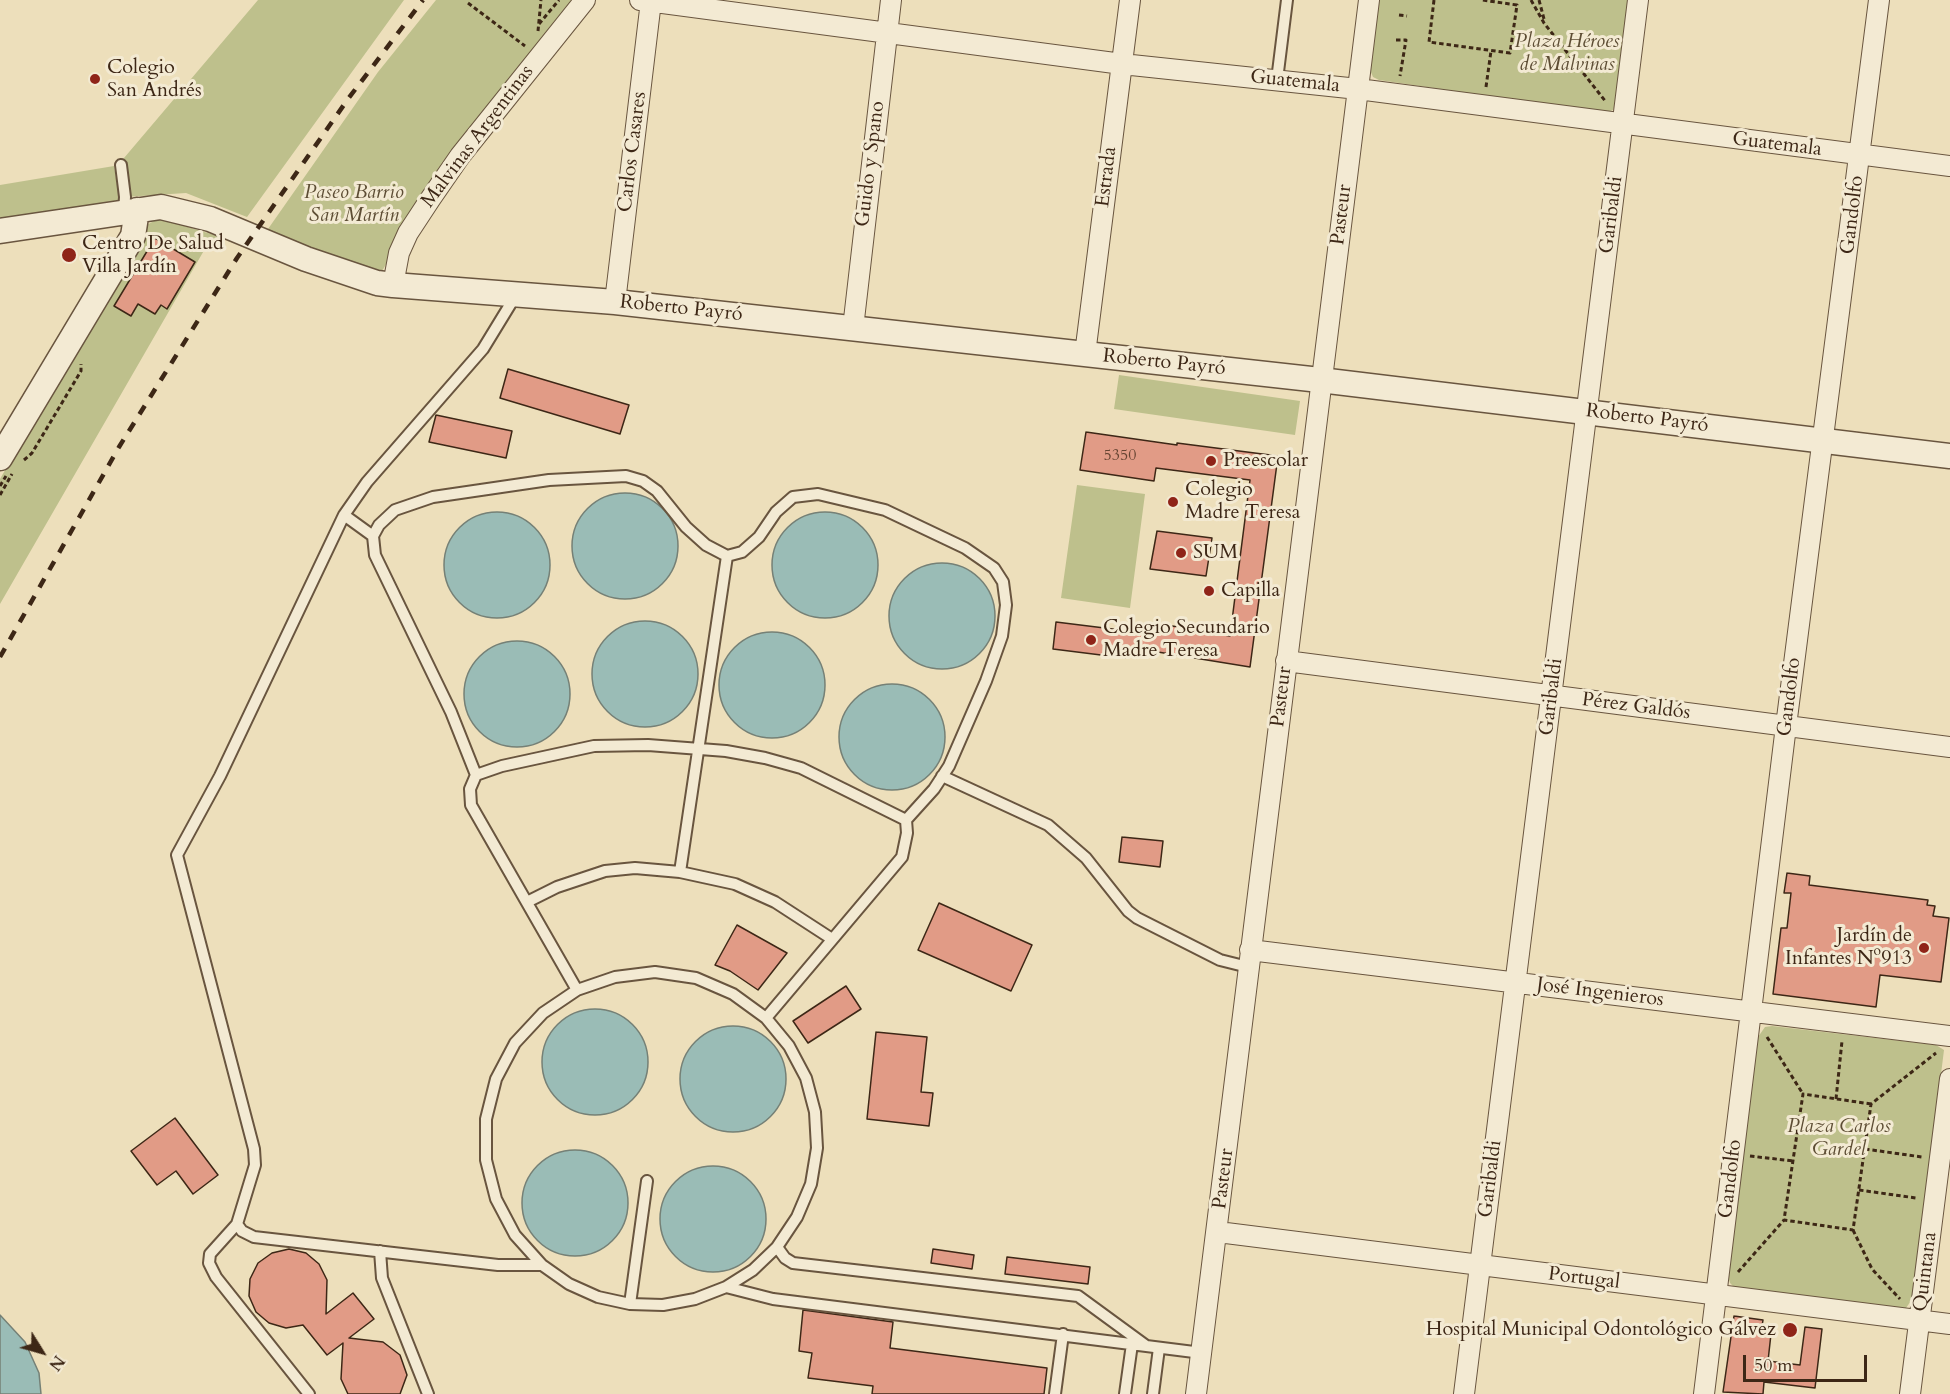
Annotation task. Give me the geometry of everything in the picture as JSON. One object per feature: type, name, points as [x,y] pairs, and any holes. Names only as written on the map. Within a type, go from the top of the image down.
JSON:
[{"type":"street","name":"Malvinas Argentinas","points":[[385,284],[404,243],[460,156],[585,0]]},
{"type":"street","name":"Guido y Spano","points":[[853,328],[891,0]]},
{"type":"street","name":"Estrada","points":[[1085,354],[1130,0]]},
{"type":"street","name":"Pasteur","points":[[1196,1394],[1218,1232],[1249,958],[1369,0]]},
{"type":"street","name":"Garibaldi","points":[[1464,1394],[1638,0]]},
{"type":"street","name":"Gandolfo","points":[[1704,1394],[1718,1295],[1750,1011],[1879,0]]},
{"type":"street","name":"Guatemala","points":[[645,1],[1122,64],[1358,89],[1950,166]]},
{"type":"street","name":"Carlos Casares","points":[[615,302],[645,1]]},
{"type":"street","name":"Roberto Payró","points":[[131,211],[161,207],[189,212],[344,273],[385,284],[615,302],[853,328],[1588,411],[1950,456]]},
{"type":"street","points":[[0,231],[131,211],[132,236],[9,427],[0,458]]},
{"type":"street","name":"Pérez Galdós","points":[[1286,661],[1950,747]]},
{"type":"street","name":"José Ingenieros","points":[[1249,958],[1515,982],[1844,1023],[1946,1042]]},
{"type":"street","name":"Quintana","points":[[1910,1394],[1950,1079]]},
{"type":"street","name":"Portugal","points":[[1218,1232],[1950,1324]]},
{"type":"lane","points":[[1277,80],[1287,0]]},
{"type":"lane","points":[[121,165],[125,196],[131,211]]},
{"type":"lane","points":[[309,1394],[216,1277],[209,1263],[210,1254],[237,1224],[255,1165],[254,1149],[177,855],[220,776],[344,515],[367,482],[483,349],[517,293]]},
{"type":"lane","points":[[577,990],[471,805],[470,789],[476,775],[452,712],[375,555],[373,536],[379,525],[395,510],[433,496],[549,480],[626,476],[643,481],[657,491],[686,527],[706,544],[727,556],[742,552],[759,537],[776,512],[794,497],[818,494],[885,510],[966,548],[994,568],[1003,582],[1006,605],[1002,636],[986,681],[942,776],[906,820],[908,833],[902,857],[766,1018]]},
{"type":"lane","points":[[344,515],[373,536]]},
{"type":"lane","points":[[680,872],[727,556]]},
{"type":"lane","points":[[476,775],[502,765],[594,746],[699,747],[765,758],[801,768],[906,820]]},
{"type":"lane","points":[[942,776],[1048,825],[1086,858],[1128,911],[1137,918],[1220,960],[1249,958]]},
{"type":"lane","points":[[527,902],[557,887],[604,871],[635,868],[680,872],[735,884],[765,897],[832,939]]},
{"type":"lane","points":[[666,974],[696,978],[733,994],[766,1018],[789,1046],[806,1078],[815,1112],[817,1148],[811,1184],[798,1218],[777,1247],[753,1270],[726,1287],[695,1299],[663,1305],[630,1304],[598,1297],[569,1284],[542,1265],[515,1235],[496,1199],[486,1160],[486,1119],[496,1079],[515,1043],[543,1013],[577,990],[615,976],[666,974]]},
{"type":"lane","points":[[630,1304],[647,1181]]},
{"type":"lane","points":[[237,1224],[242,1231],[254,1237],[498,1265],[542,1265]]},
{"type":"lane","points":[[777,1247],[785,1258],[793,1263],[1078,1296],[1145,1346]]},
{"type":"lane","points":[[380,1251],[385,1285],[428,1394]]},
{"type":"lane","points":[[726,1287],[773,1299],[1202,1353]]},
{"type":"lane","points":[[1055,1394],[1063,1334]]},
{"type":"lane","points":[[1125,1394],[1131,1344]]},
{"type":"lane","points":[[1152,1394],[1159,1347]]},
{"type":"path","points":[[538,24],[559,0]]},
{"type":"path","points":[[1434,0],[1429,42],[1510,53],[1517,5],[1482,0]]},
{"type":"path","points":[[1531,0],[1545,23],[1623,125]]},
{"type":"path","points":[[1539,0],[1545,23]]},
{"type":"path","points":[[468,3],[526,47]]},
{"type":"path","points":[[1398,15],[1407,16]]},
{"type":"path","points":[[1396,40],[1406,40],[1398,94]]},
{"type":"path","points":[[1483,106],[1491,51]]},
{"type":"path","points":[[1718,1295],[1784,1220],[1803,1094],[1750,1011]]},
{"type":"path","points":[[1836,1099],[1844,1023]]},
{"type":"path","points":[[1920,1320],[1872,1269],[1853,1230],[1871,1104],[1946,1042]]},
{"type":"path","points":[[1803,1094],[1871,1104]]},
{"type":"path","points":[[1865,1149],[1940,1159]]},
{"type":"path","points":[[1734,1154],[1793,1161]]},
{"type":"path","points":[[1859,1190],[1935,1201]]},
{"type":"path","points":[[1784,1220],[1853,1230]]},
{"type":"green space","points":[[258,0],[404,0],[247,217],[186,193],[125,197],[124,158]]},
{"type":"green space","name":"Paseo Barrio San Martín","points":[[436,0],[579,0],[406,229],[381,273],[283,240],[268,229],[378,72]]},
{"type":"green space","name":"Plaza Héroes de Malvinas","points":[[1378,0],[1629,0],[1617,102],[1613,110],[1604,113],[1379,80],[1373,77],[1370,70]]},
{"type":"green space","points":[[114,166],[120,203],[0,223],[0,185]]},
{"type":"green space","points":[[159,218],[224,238],[206,247],[0,604],[0,479],[145,226]]},
{"type":"green space","points":[[1119,375],[1300,401],[1295,435],[1114,409]]},
{"type":"green space","points":[[1077,485],[1145,494],[1130,608],[1061,598]]},
{"type":"green space","name":"Plaza Carlos Gardel","points":[[1765,1027],[1936,1045],[1944,1050],[1913,1298],[1906,1308],[1900,1310],[1735,1288],[1730,1283],[1728,1276],[1758,1037]]},
{"type":"water","points":[[625,493],[645,497],[663,508],[674,526],[678,546],[674,566],[663,584],[645,595],[625,599],[605,595],[587,584],[576,566],[572,546],[576,526],[587,508],[605,497]]},
{"type":"water","points":[[497,512],[517,516],[535,527],[546,545],[550,565],[546,585],[535,603],[517,614],[497,618],[477,614],[459,603],[448,585],[444,565],[448,545],[459,527],[477,516]]},
{"type":"water","points":[[825,512],[845,516],[863,527],[874,545],[878,565],[874,585],[863,603],[845,614],[825,618],[805,614],[787,603],[776,585],[772,565],[776,545],[787,527],[805,516]]},
{"type":"water","points":[[942,563],[962,567],[980,578],[991,596],[995,616],[991,636],[980,654],[962,665],[942,669],[922,665],[904,654],[893,636],[889,616],[893,596],[904,578],[922,567]]},
{"type":"water","points":[[645,621],[665,625],[683,636],[694,654],[698,674],[694,694],[683,712],[665,723],[645,727],[625,723],[607,712],[596,694],[592,674],[596,654],[607,636],[625,625]]},
{"type":"water","points":[[772,632],[792,636],[810,647],[821,665],[825,685],[821,705],[810,723],[792,734],[772,738],[752,734],[734,723],[723,705],[719,685],[723,665],[734,647],[752,636]]},
{"type":"water","points":[[517,641],[537,645],[555,656],[566,674],[570,694],[566,714],[555,732],[537,743],[517,747],[497,743],[479,732],[468,714],[464,694],[468,674],[479,656],[497,645]]},
{"type":"water","points":[[892,684],[912,688],[930,699],[941,717],[945,737],[941,757],[930,775],[912,786],[892,790],[872,786],[854,775],[843,757],[839,737],[843,717],[854,699],[872,688]]},
{"type":"water","points":[[595,1009],[615,1013],[633,1024],[644,1042],[648,1062],[644,1082],[633,1100],[615,1111],[595,1115],[575,1111],[557,1100],[546,1082],[542,1062],[546,1042],[557,1024],[575,1013]]},
{"type":"water","points":[[733,1026],[753,1030],[771,1041],[782,1059],[786,1079],[782,1099],[771,1117],[753,1128],[733,1132],[713,1128],[695,1117],[684,1099],[680,1079],[684,1059],[695,1041],[713,1030]]},
{"type":"water","points":[[575,1150],[595,1154],[613,1165],[624,1183],[628,1203],[624,1223],[613,1241],[595,1252],[575,1256],[555,1252],[537,1241],[526,1223],[522,1203],[526,1183],[537,1165],[555,1154]]},
{"type":"water","points":[[713,1166],[733,1170],[751,1181],[762,1199],[766,1219],[762,1239],[751,1257],[733,1268],[713,1272],[693,1268],[675,1257],[664,1239],[660,1219],[664,1199],[675,1181],[693,1170]]},
{"type":"water","points":[[0,1315],[25,1342],[39,1373],[41,1394],[0,1394]]},
{"type":"building","points":[[155,238],[195,262],[167,309],[161,305],[155,314],[138,304],[131,316],[114,306]]},
{"type":"building","points":[[508,369],[629,405],[620,434],[500,398]]},
{"type":"building","points":[[436,415],[512,431],[506,458],[429,442]]},
{"type":"building","points":[[1086,432],[1278,456],[1250,667],[1127,647],[1125,658],[1053,649],[1056,622],[1153,634],[1155,623],[1230,636],[1250,480],[1156,468],[1154,481],[1080,470]]},
{"type":"building","name":"SUM","points":[[1157,531],[1212,538],[1206,576],[1150,569]]},
{"type":"building","points":[[1122,837],[1163,841],[1160,867],[1119,862]]},
{"type":"building","points":[[1787,873],[1810,876],[1809,885],[1928,900],[1927,905],[1935,906],[1933,916],[1949,918],[1941,982],[1880,975],[1876,1007],[1773,994],[1781,928],[1787,928],[1791,893],[1784,893]]},
{"type":"building","points":[[939,903],[1032,945],[1011,991],[918,950]]},
{"type":"building","points":[[737,925],[787,953],[758,990],[730,971],[715,965]]},
{"type":"building","points":[[846,986],[861,1009],[808,1043],[793,1021]]},
{"type":"building","points":[[876,1032],[927,1037],[921,1092],[933,1093],[929,1126],[867,1119]]},
{"type":"building","points":[[175,1118],[218,1175],[193,1194],[176,1171],[157,1185],[131,1151]]},
{"type":"building","points":[[289,1249],[306,1253],[319,1264],[327,1280],[326,1314],[353,1293],[374,1319],[349,1338],[383,1342],[400,1355],[407,1375],[400,1394],[348,1394],[341,1379],[343,1343],[327,1355],[303,1325],[286,1328],[269,1323],[256,1312],[249,1296],[250,1279],[258,1263],[272,1253]]},
{"type":"building","points":[[933,1249],[974,1255],[972,1269],[931,1263]]},
{"type":"building","points":[[1007,1257],[1090,1267],[1088,1284],[1005,1274]]},
{"type":"building","points":[[803,1310],[893,1322],[890,1348],[1047,1368],[1044,1394],[872,1394],[873,1386],[808,1378],[812,1353],[799,1351]]},
{"type":"building","points":[[1734,1316],[1763,1320],[1761,1332],[1771,1334],[1768,1361],[1800,1365],[1805,1327],[1822,1329],[1815,1388],[1764,1382],[1763,1394],[1723,1392]]},
{"type":"railway","points":[[0,657],[119,447],[237,258],[348,99],[423,0]]},
{"type":"place","name":"Colegio San Andrés","points":[[95,79]]},
{"type":"place","name":"Centro De Salud Villa Jardín","points":[[69,255]]},
{"type":"place","name":"Preescolar","points":[[1211,461]]},
{"type":"place","name":"Colegio Madre Teresa","points":[[1173,502]]},
{"type":"place","name":"SUM","points":[[1181,553]]},
{"type":"place","name":"Capilla","points":[[1209,591]]},
{"type":"place","name":"Colegio Secundario Madre Teresa","points":[[1091,640]]},
{"type":"place","name":"Jardín de Infantes Nº913","points":[[1924,948]]},
{"type":"place","name":"Hospital Municipal Odontológico Gálvez","points":[[1790,1330]]}]
